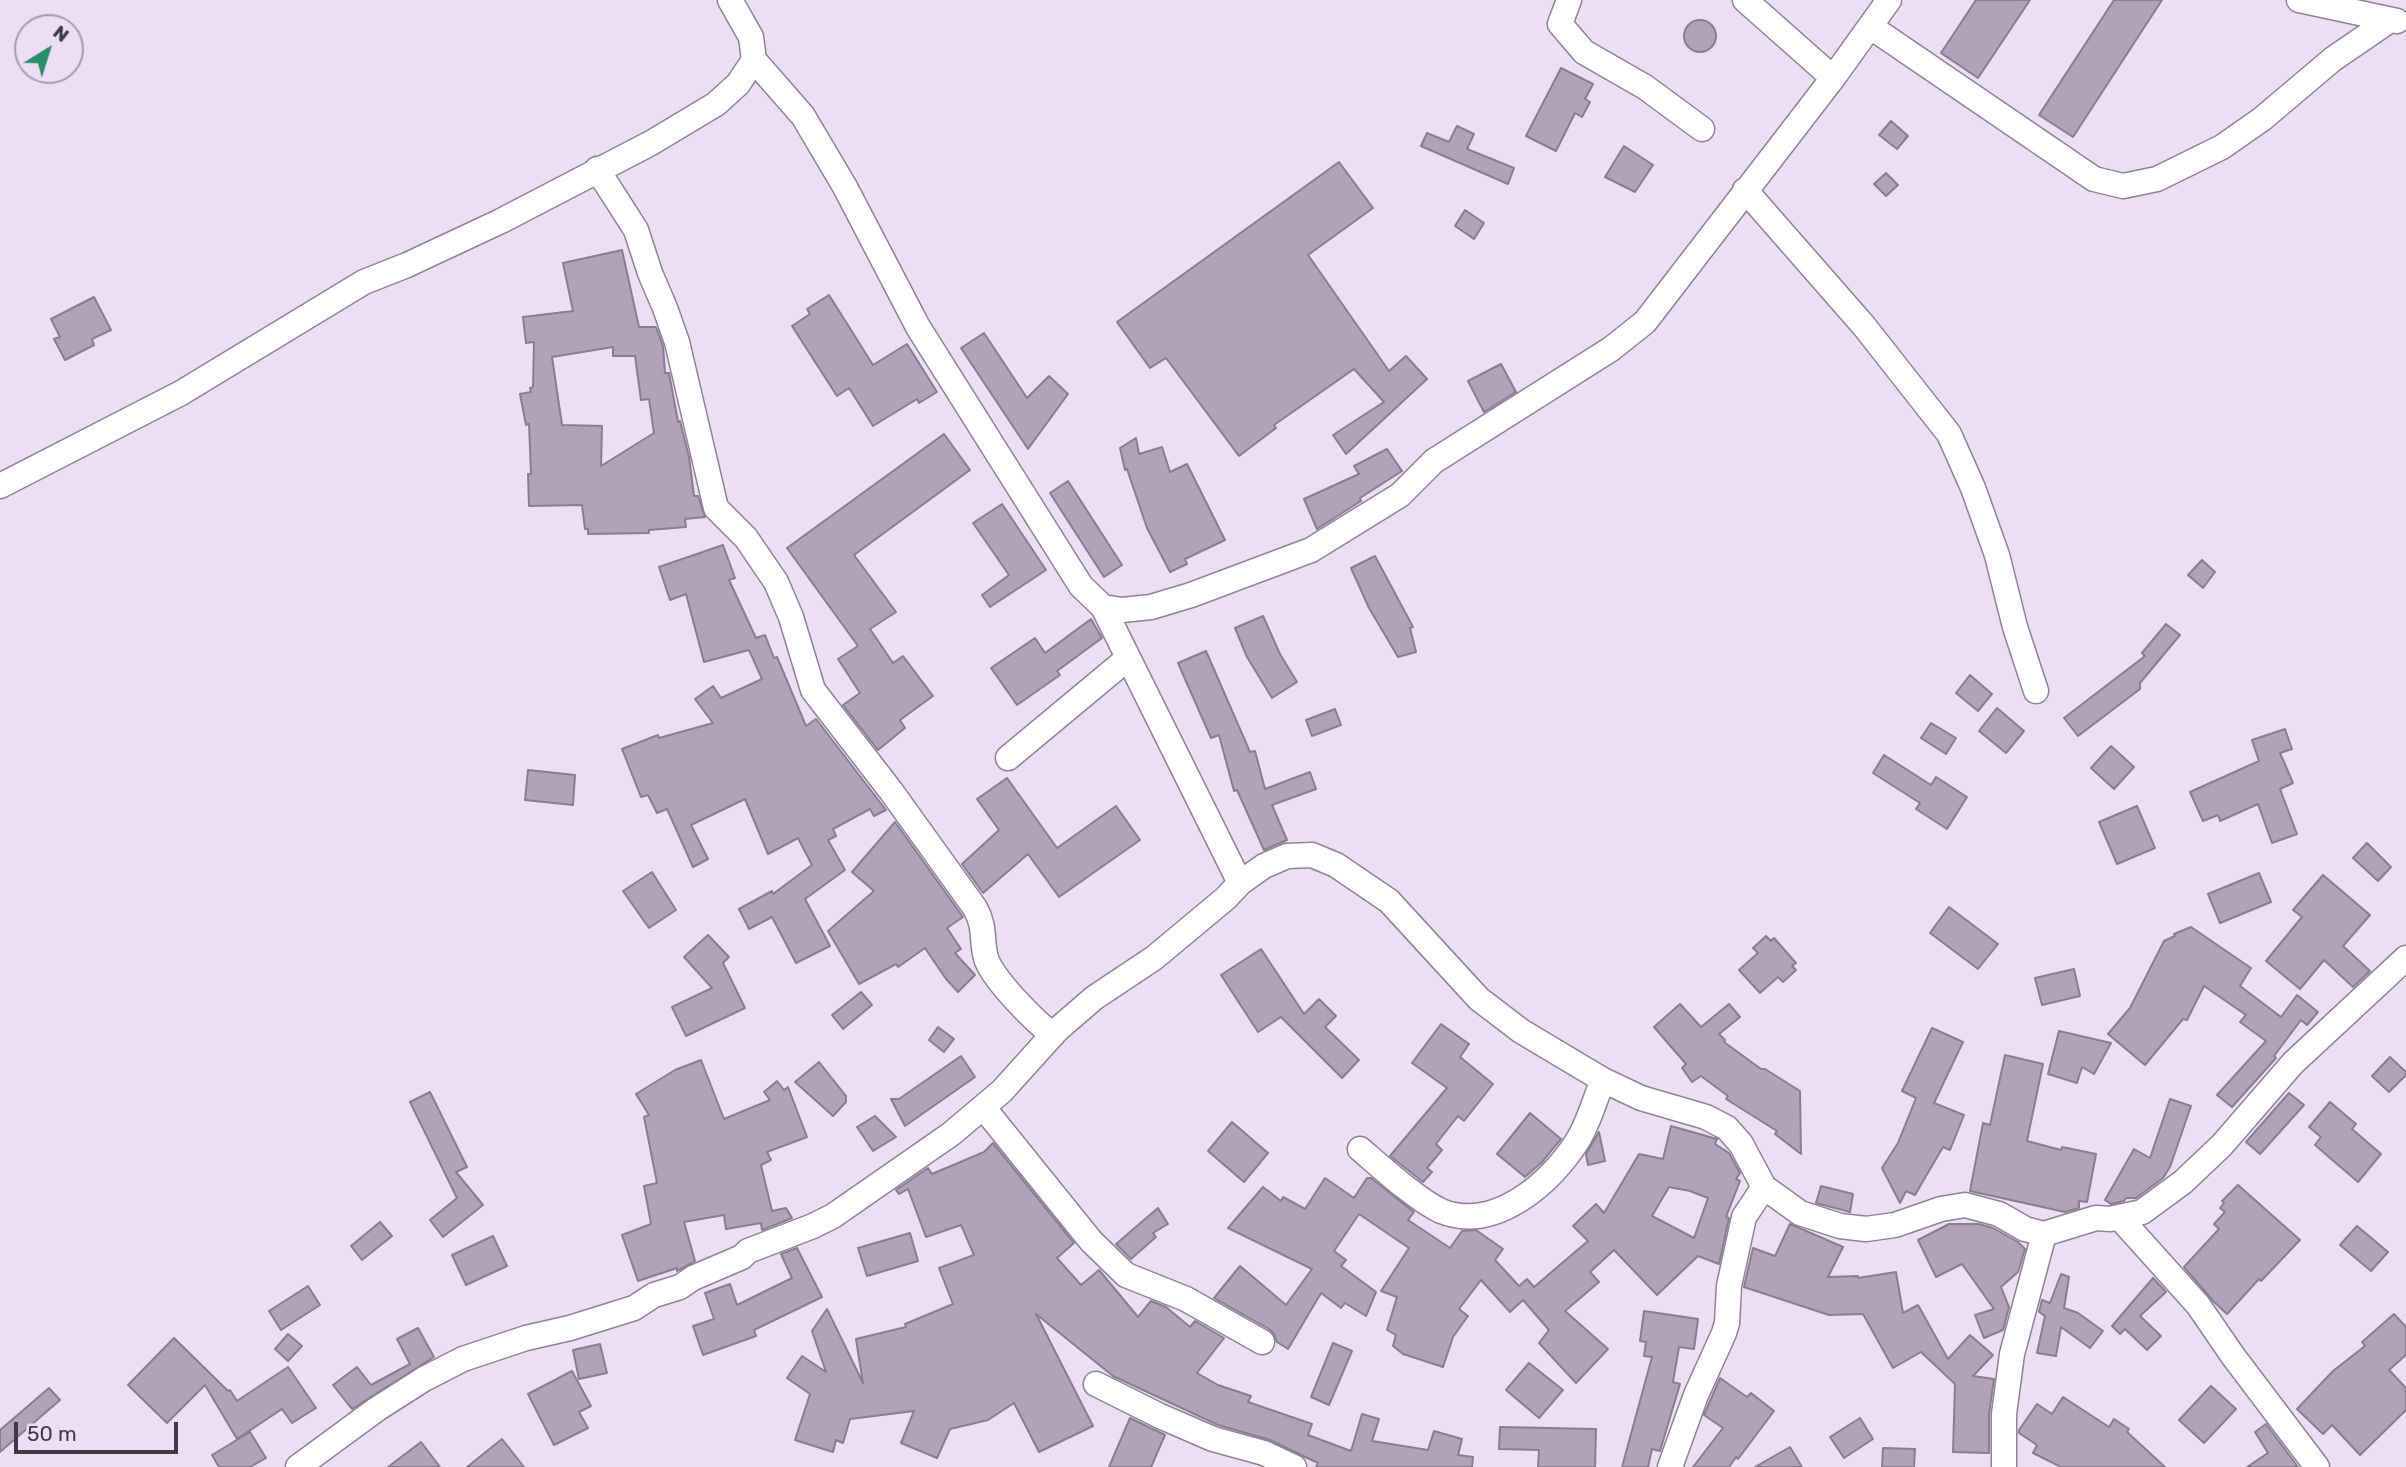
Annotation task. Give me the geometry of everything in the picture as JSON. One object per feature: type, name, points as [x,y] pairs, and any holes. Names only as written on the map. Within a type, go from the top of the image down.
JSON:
[{"type":"street","points":[[730,0],[751,37],[754,60],[803,116],[845,187],[918,327],[1081,586],[1102,607],[1240,883]]},
{"type":"street","points":[[1569,0],[1560,24],[1584,52],[1645,87],[1702,129]]},
{"type":"street","points":[[1745,0],[1833,78]]},
{"type":"street","points":[[1102,607],[1122,610],[1152,607],[1191,596],[1311,550],[1399,495],[1434,461],[1611,349],[1645,322],[1833,78],[1889,0]]},
{"type":"street","points":[[2299,0],[2398,21]]},
{"type":"street","points":[[1871,27],[2094,179],[2123,186],[2157,179],[2222,147],[2262,119],[2333,59],[2398,21]]},
{"type":"street","points":[[0,486],[181,393],[364,282],[501,221],[651,143],[716,104],[738,84],[754,60]]},
{"type":"street","points":[[597,169],[636,230],[669,319],[677,342],[716,508],[746,538],[776,582],[791,617],[813,690],[975,908],[982,920],[987,961],[995,975],[1037,1023],[1053,1035]]},
{"type":"street","points":[[1745,190],[1864,326],[1949,434],[1973,488],[1997,555],[2015,627],[2036,691]]},
{"type":"street","points":[[1008,758],[1127,659]]},
{"type":"street","points":[[298,1467],[377,1409],[424,1379],[463,1359],[526,1338],[570,1328],[634,1308],[654,1295],[680,1287],[748,1251],[813,1227],[833,1216],[951,1134],[1002,1091],[1053,1035],[1094,998],[1154,958],[1194,926],[1240,883],[1264,866],[1287,856],[1312,855],[1336,865],[1390,901],[1479,999],[1521,1031],[1603,1080],[1641,1098],[1706,1117],[1727,1128],[1741,1144],[1764,1187],[1800,1213],[1840,1226],[1866,1229],[1895,1225],[1941,1209],[1965,1205],[1998,1214],[2025,1229],[2044,1234],[2096,1218],[2142,1212],[2183,1182],[2221,1145],[2293,1063],[2406,958]]},
{"type":"street","points":[[1360,1149],[1399,1182],[1440,1210],[1477,1216],[1515,1204],[1547,1178],[1578,1140],[1603,1080]]},
{"type":"street","points":[[983,1107],[1091,1241],[1126,1275],[1186,1299],[1262,1342]]},
{"type":"street","points":[[1670,1467],[1696,1395],[1727,1323],[1729,1286],[1744,1217],[1764,1187]]},
{"type":"street","points":[[2119,1217],[2198,1305],[2317,1467]]},
{"type":"street","points":[[2004,1467],[2004,1414],[2012,1354],[2044,1234]]},
{"type":"street","points":[[1096,1384],[1213,1439],[1265,1453],[1294,1467]]},
{"type":"building","points":[[1976,0],[2030,0],[1978,78],[1941,53]]},
{"type":"building","points":[[2114,0],[2162,0],[2073,137],[2039,115]]},
{"type":"building","points":[[1700,20],[1711,25],[1716,36],[1711,47],[1700,52],[1689,47],[1684,36],[1689,25]]},
{"type":"building","points":[[1561,68],[1593,84],[1585,99],[1590,102],[1582,117],[1575,113],[1556,151],[1526,136]]},
{"type":"building","points":[[1891,121],[1908,136],[1897,149],[1879,135]]},
{"type":"building","points":[[1457,126],[1474,134],[1467,149],[1514,168],[1508,184],[1421,146],[1427,133],[1449,142]]},
{"type":"building","points":[[1624,146],[1653,165],[1635,192],[1605,177]]},
{"type":"building","points":[[1339,162],[1373,208],[1308,255],[1389,371],[1406,356],[1427,379],[1346,454],[1333,435],[1384,402],[1354,369],[1274,425],[1276,428],[1239,456],[1166,358],[1150,368],[1117,322]]},
{"type":"building","points":[[1886,173],[1898,185],[1886,196],[1874,184]]},
{"type":"building","points":[[1465,210],[1484,223],[1474,239],[1455,226]]},
{"type":"building","points":[[622,250],[639,327],[656,327],[663,346],[665,373],[669,373],[678,422],[680,421],[689,457],[694,496],[698,496],[705,517],[685,519],[686,527],[649,530],[649,533],[588,534],[582,505],[529,506],[529,424],[526,425],[520,394],[531,392],[530,388],[533,387],[534,342],[526,343],[523,317],[573,311],[563,263]],"holes":[[[613,347],[613,356],[635,356],[641,400],[649,399],[654,433],[601,466],[602,426],[562,425],[552,357]]]},
{"type":"building","points":[[829,295],[873,365],[907,344],[937,392],[919,403],[917,399],[873,426],[849,388],[837,396],[792,326],[810,314],[807,309]]},
{"type":"building","points":[[94,297],[111,330],[92,339],[94,345],[65,360],[54,339],[60,337],[51,319]]},
{"type":"building","points":[[984,333],[1027,398],[1049,376],[1068,394],[1028,449],[961,348]]},
{"type":"building","points":[[1501,364],[1516,392],[1484,412],[1468,381]]},
{"type":"building","points":[[944,434],[970,470],[854,555],[896,612],[870,629],[893,663],[903,656],[933,696],[900,720],[905,728],[878,750],[843,705],[860,693],[838,659],[858,646],[787,548]]},
{"type":"building","points":[[1136,438],[1139,454],[1162,447],[1170,472],[1187,464],[1225,540],[1185,559],[1187,564],[1170,572],[1147,528],[1127,469],[1125,470],[1120,448]]},
{"type":"building","points":[[1387,449],[1402,471],[1317,529],[1304,499],[1359,474],[1354,466]]},
{"type":"building","points":[[1068,481],[1122,565],[1104,577],[1050,493]]},
{"type":"building","points":[[1002,504],[1046,570],[990,607],[982,595],[1009,575],[973,523]]},
{"type":"building","points":[[723,545],[735,578],[729,580],[756,638],[765,635],[774,658],[777,657],[806,726],[816,719],[886,810],[874,816],[870,809],[833,829],[836,836],[828,840],[845,870],[805,899],[830,946],[796,963],[772,917],[749,929],[739,909],[772,891],[773,894],[812,865],[798,838],[768,854],[745,799],[691,825],[708,859],[693,867],[667,809],[657,813],[648,795],[641,797],[622,749],[658,735],[659,738],[713,723],[695,699],[713,686],[721,698],[762,679],[749,650],[704,662],[686,594],[670,600],[659,567]]},
{"type":"building","points":[[1375,556],[1413,627],[1410,628],[1416,652],[1398,657],[1369,608],[1351,568]]},
{"type":"building","points":[[2202,560],[2215,572],[2203,588],[2188,575]]},
{"type":"building","points":[[1263,616],[1280,654],[1297,682],[1272,698],[1247,657],[1235,628]]},
{"type":"building","points":[[1091,619],[1102,638],[1057,671],[1060,675],[1017,705],[991,668],[1035,638],[1045,653]]},
{"type":"building","points":[[2166,624],[2180,635],[2140,683],[2140,689],[2078,736],[2064,718],[2145,656],[2142,653]]},
{"type":"building","points":[[1206,651],[1250,752],[1255,751],[1265,789],[1310,772],[1316,789],[1272,805],[1287,840],[1264,850],[1237,790],[1234,791],[1219,735],[1211,738],[1178,663]]},
{"type":"building","points":[[1970,675],[1992,694],[1978,711],[1956,693]]},
{"type":"building","points":[[1997,708],[2024,731],[2006,753],[1979,731]]},
{"type":"building","points":[[1335,709],[1341,725],[1312,736],[1306,720]]},
{"type":"building","points":[[1931,723],[1956,738],[1946,754],[1921,738]]},
{"type":"building","points":[[2285,729],[2292,749],[2280,753],[2293,783],[2280,789],[2297,834],[2272,843],[2258,804],[2220,821],[2218,815],[2203,821],[2190,792],[2259,761],[2252,740]]},
{"type":"building","points":[[2111,746],[2134,767],[2114,789],[2091,768]]},
{"type":"building","points":[[1884,755],[1931,785],[1936,777],[1967,797],[1947,829],[1916,809],[1920,803],[1873,773]]},
{"type":"building","points":[[528,770],[575,775],[573,805],[525,800]]},
{"type":"building","points":[[1007,778],[1057,848],[1116,806],[1140,840],[1059,897],[1028,854],[983,893],[962,864],[999,830],[977,799]]},
{"type":"building","points":[[2137,806],[2155,848],[2117,864],[2099,822]]},
{"type":"building","points":[[895,822],[963,917],[947,928],[961,949],[955,953],[975,975],[958,992],[925,948],[898,967],[896,964],[859,984],[828,931],[874,891],[852,872]]},
{"type":"building","points":[[2367,843],[2391,867],[2378,881],[2353,858]]},
{"type":"building","points":[[652,872],[676,910],[649,928],[623,891]]},
{"type":"building","points":[[2259,873],[2271,902],[2220,923],[2208,894]]},
{"type":"building","points":[[2323,875],[2370,915],[2343,946],[2370,971],[2353,987],[2324,960],[2300,989],[2266,961],[2302,917],[2293,910]]},
{"type":"building","points":[[1949,907],[1998,944],[1978,969],[1930,933]]},
{"type":"building","points":[[2191,927],[2251,968],[2240,986],[2281,1017],[2297,995],[2318,1012],[2307,1025],[2301,1020],[2274,1056],[2276,1058],[2232,1107],[2217,1095],[2266,1041],[2240,1022],[2246,1015],[2204,986],[2187,1020],[2183,1019],[2145,1065],[2108,1034],[2130,1008],[2164,941]]},
{"type":"building","points":[[708,935],[729,957],[723,963],[745,1008],[686,1036],[672,1007],[712,988],[684,957]]},
{"type":"building","points":[[1766,936],[1771,941],[1774,938],[1796,963],[1792,966],[1796,970],[1783,982],[1778,977],[1760,993],[1739,970],[1758,953],[1753,948]]},
{"type":"building","points":[[1261,949],[1304,1014],[1319,999],[1336,1016],[1325,1027],[1359,1060],[1342,1078],[1281,1017],[1258,1032],[1221,975]]},
{"type":"building","points":[[2074,969],[2080,996],[2042,1005],[2035,978]]},
{"type":"building","points":[[861,992],[872,1005],[843,1029],[832,1015]]},
{"type":"building","points":[[1680,1004],[1701,1027],[1729,1004],[1740,1017],[1719,1034],[1724,1042],[1761,1069],[1800,1091],[1801,1154],[1775,1134],[1777,1131],[1726,1099],[1728,1096],[1701,1076],[1692,1082],[1682,1068],[1686,1064],[1654,1027]]},
{"type":"building","points":[[1441,1024],[1469,1044],[1460,1057],[1493,1084],[1464,1121],[1458,1116],[1436,1144],[1442,1150],[1427,1168],[1432,1172],[1423,1182],[1390,1156],[1447,1088],[1412,1063]]},
{"type":"building","points":[[938,1027],[954,1039],[944,1052],[929,1040]]},
{"type":"building","points":[[1932,1028],[1963,1042],[1934,1103],[1964,1115],[1950,1150],[1943,1147],[1915,1195],[1906,1191],[1900,1203],[1882,1168],[1898,1143],[1916,1098],[1902,1091]]},
{"type":"building","points":[[2059,1031],[2111,1043],[2094,1074],[2082,1067],[2077,1083],[2048,1074]]},
{"type":"building","points":[[2005,1055],[2043,1064],[2027,1141],[2061,1150],[2062,1147],[2096,1154],[2087,1202],[2079,1201],[2079,1208],[2065,1212],[1970,1191],[1983,1123],[1990,1125]]},
{"type":"building","points":[[961,1056],[975,1077],[905,1126],[891,1099],[899,1099]]},
{"type":"building","points":[[2390,1057],[2406,1075],[2389,1092],[2372,1076]]},
{"type":"building","points":[[701,1060],[724,1119],[770,1100],[764,1092],[777,1081],[784,1090],[788,1087],[807,1137],[767,1152],[771,1160],[761,1165],[772,1211],[786,1208],[792,1218],[762,1230],[761,1223],[726,1229],[724,1215],[684,1222],[695,1261],[677,1271],[677,1268],[638,1281],[622,1235],[651,1224],[644,1186],[657,1183],[644,1117],[649,1115],[636,1094],[675,1070]]},
{"type":"building","points":[[819,1062],[846,1096],[846,1102],[833,1116],[795,1082]]},
{"type":"building","points":[[430,1092],[467,1167],[456,1172],[483,1205],[443,1237],[430,1220],[457,1198],[410,1102]]},
{"type":"building","points":[[2289,1093],[2304,1105],[2260,1154],[2246,1142]]},
{"type":"building","points":[[2170,1099],[2191,1106],[2170,1167],[2163,1178],[2136,1198],[2126,1198],[2111,1204],[2105,1200],[2134,1149],[2150,1158]]},
{"type":"building","points":[[2330,1102],[2356,1124],[2352,1129],[2381,1154],[2358,1182],[2315,1145],[2321,1137],[2309,1127]]},
{"type":"building","points":[[1530,1113],[1561,1139],[1525,1177],[1497,1154]]},
{"type":"building","points":[[875,1116],[896,1137],[873,1151],[857,1127]]},
{"type":"building","points":[[1232,1122],[1268,1153],[1244,1182],[1208,1151]]},
{"type":"building","points":[[1671,1126],[1717,1139],[1715,1144],[1729,1153],[1740,1173],[1736,1179],[1740,1181],[1726,1217],[1729,1218],[1719,1264],[1698,1256],[1657,1295],[1614,1250],[1590,1272],[1599,1282],[1565,1311],[1608,1349],[1576,1383],[1539,1343],[1549,1330],[1523,1300],[1510,1312],[1481,1280],[1459,1309],[1468,1316],[1453,1337],[1443,1367],[1403,1354],[1393,1346],[1396,1335],[1387,1330],[1397,1297],[1381,1291],[1409,1248],[1359,1214],[1334,1251],[1346,1260],[1341,1266],[1376,1292],[1366,1316],[1345,1303],[1341,1308],[1321,1293],[1288,1349],[1277,1342],[1269,1329],[1214,1298],[1240,1266],[1286,1305],[1312,1269],[1228,1228],[1263,1187],[1281,1201],[1283,1197],[1305,1209],[1325,1178],[1354,1198],[1367,1178],[1371,1178],[1414,1212],[1408,1220],[1450,1248],[1462,1231],[1476,1230],[1503,1249],[1495,1260],[1519,1286],[1527,1279],[1534,1287],[1588,1241],[1573,1226],[1596,1204],[1604,1213],[1639,1154],[1663,1159]],"holes":[[[1669,1187],[1708,1198],[1694,1238],[1652,1216]]]},
{"type":"building","points":[[1599,1132],[1605,1161],[1588,1165],[1586,1154]]},
{"type":"building","points":[[993,1143],[1074,1243],[1057,1258],[1081,1285],[1099,1270],[1138,1317],[1151,1301],[1166,1307],[1190,1327],[1195,1321],[1224,1338],[1197,1373],[1218,1385],[1251,1396],[1248,1402],[1312,1424],[1308,1435],[1351,1451],[1362,1414],[1379,1419],[1372,1441],[1428,1450],[1434,1431],[1462,1439],[1458,1455],[1473,1457],[1472,1467],[1316,1467],[1318,1463],[1270,1440],[1218,1425],[1113,1376],[1036,1314],[1093,1426],[1039,1452],[1014,1403],[988,1420],[950,1429],[937,1458],[901,1443],[914,1411],[850,1419],[843,1443],[836,1440],[833,1452],[795,1440],[810,1394],[787,1378],[802,1356],[826,1372],[812,1331],[827,1309],[863,1383],[856,1339],[906,1327],[905,1324],[953,1304],[939,1268],[974,1255],[961,1225],[926,1237],[908,1189],[899,1194],[896,1190],[928,1168],[932,1174],[984,1152]]},
{"type":"building","points":[[2238,1185],[2300,1240],[2227,1314],[2184,1267],[2219,1229],[2214,1224],[2225,1212],[2220,1208],[2224,1203],[2222,1201]]},
{"type":"building","points":[[1821,1186],[1853,1194],[1850,1212],[1816,1203]]},
{"type":"building","points":[[1158,1208],[1168,1224],[1153,1233],[1156,1237],[1131,1259],[1116,1244]]},
{"type":"building","points":[[380,1222],[392,1236],[362,1260],[351,1246]]},
{"type":"building","points":[[1790,1224],[1843,1247],[1828,1277],[1858,1278],[1896,1272],[1903,1313],[1918,1305],[1948,1359],[1970,1335],[1993,1355],[1973,1376],[1994,1379],[1989,1414],[1989,1453],[1953,1452],[1955,1384],[1921,1352],[1893,1368],[1863,1314],[1829,1315],[1744,1287],[1753,1248],[1775,1256]]},
{"type":"building","points":[[1949,1224],[1979,1224],[1993,1228],[2025,1249],[2018,1272],[2001,1287],[2009,1307],[2003,1330],[1984,1338],[1975,1315],[1994,1309],[1962,1264],[1936,1277],[1918,1240]]},
{"type":"building","points":[[2357,1226],[2388,1252],[2371,1271],[2340,1245]]},
{"type":"building","points":[[910,1233],[918,1261],[867,1276],[858,1248]]},
{"type":"building","points":[[493,1236],[507,1266],[466,1285],[452,1255]]},
{"type":"building","points":[[797,1248],[822,1297],[754,1330],[756,1336],[703,1355],[693,1326],[714,1319],[705,1293],[730,1284],[737,1305],[792,1278],[781,1254]]},
{"type":"building","points":[[2061,1274],[2069,1277],[2064,1308],[2078,1313],[2103,1331],[2090,1348],[2061,1327],[2056,1356],[2037,1353],[2045,1316],[2039,1312],[2042,1300],[2050,1303]]},
{"type":"building","points":[[2153,1278],[2166,1292],[2140,1316],[2161,1336],[2147,1350],[2125,1329],[2120,1334],[2112,1326]]},
{"type":"building","points":[[308,1286],[320,1305],[281,1330],[269,1311]]},
{"type":"building","points":[[1644,1311],[1698,1319],[1694,1349],[1679,1347],[1673,1382],[1680,1384],[1660,1451],[1652,1449],[1648,1467],[1622,1467],[1652,1357],[1644,1356],[1646,1342],[1640,1341]]},
{"type":"building","points":[[2394,1314],[2406,1327],[2406,1355],[2389,1370],[2406,1388],[2406,1410],[2360,1455],[2332,1425],[2323,1434],[2297,1409],[2333,1371],[2365,1346],[2362,1342]]},
{"type":"building","points":[[418,1328],[434,1357],[352,1409],[333,1385],[357,1367],[371,1385],[410,1364],[397,1339]]},
{"type":"building","points":[[288,1334],[302,1346],[288,1361],[275,1349]]},
{"type":"building","points":[[174,1338],[230,1390],[237,1401],[288,1367],[316,1408],[292,1423],[282,1409],[237,1439],[205,1385],[167,1423],[128,1385]]},
{"type":"building","points":[[1333,1343],[1352,1351],[1329,1405],[1311,1397]]},
{"type":"building","points":[[600,1344],[607,1373],[579,1379],[573,1350]]},
{"type":"building","points":[[1529,1363],[1563,1390],[1539,1418],[1506,1390]]},
{"type":"building","points":[[572,1371],[591,1406],[579,1412],[588,1428],[554,1445],[528,1394]]},
{"type":"building","points":[[1720,1378],[1747,1397],[1751,1393],[1774,1411],[1729,1467],[1693,1467],[1723,1428],[1704,1415]]},
{"type":"building","points":[[2211,1386],[2236,1409],[2204,1443],[2179,1420]]},
{"type":"building","points":[[49,1388],[60,1400],[0,1452],[0,1430]]},
{"type":"building","points":[[2063,1397],[2109,1427],[2114,1419],[2129,1429],[2127,1432],[2165,1467],[2061,1467],[2033,1453],[2037,1445],[2019,1433],[2019,1430],[2037,1404],[2052,1414]]},
{"type":"building","points":[[1130,1418],[1165,1435],[1151,1467],[1109,1467]]},
{"type":"building","points":[[1860,1418],[1873,1439],[1844,1458],[1830,1437]]},
{"type":"building","points":[[2266,1424],[2298,1467],[2247,1467],[2268,1453],[2255,1432]]},
{"type":"building","points":[[1500,1427],[1596,1429],[1595,1467],[1538,1467],[1539,1450],[1499,1449]]},
{"type":"building","points":[[250,1432],[266,1458],[250,1467],[219,1467],[212,1455]]},
{"type":"building","points":[[502,1439],[524,1467],[467,1467]]},
{"type":"building","points":[[421,1442],[440,1467],[388,1467]]},
{"type":"building","points":[[1790,1447],[1802,1467],[1755,1467]]},
{"type":"building","points":[[1883,1448],[1915,1449],[1914,1467],[1882,1467]]}]
